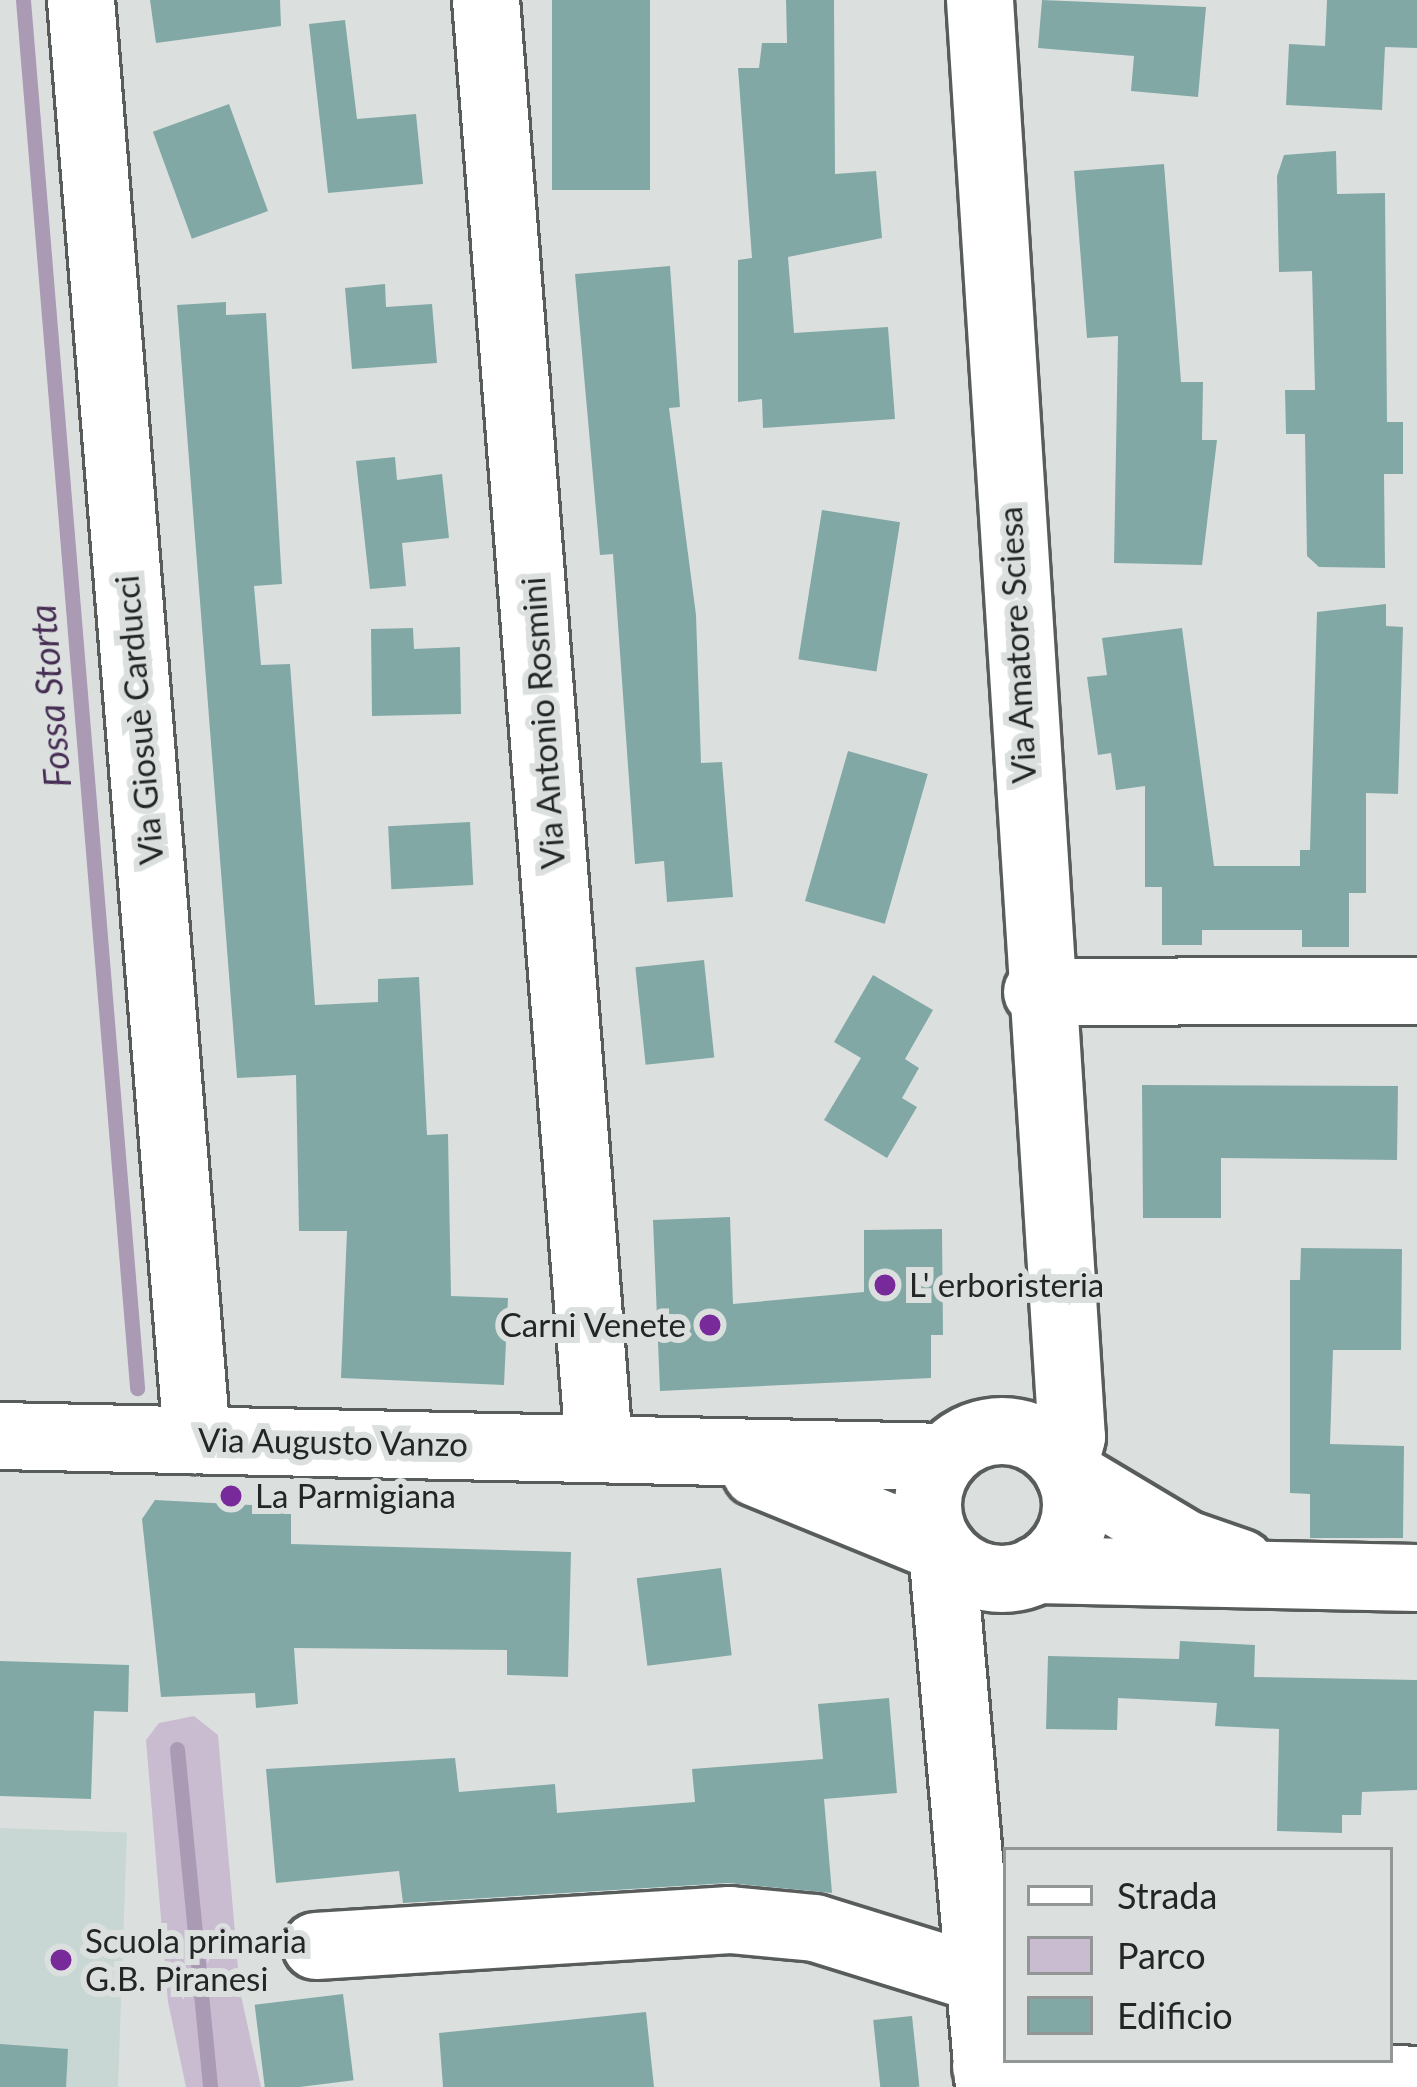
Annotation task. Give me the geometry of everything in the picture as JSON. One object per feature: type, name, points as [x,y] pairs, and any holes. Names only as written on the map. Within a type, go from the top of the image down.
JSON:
[{"type":"street","name":"Via Giosuè Carducci","points":[[81,0],[197,1440]]},
{"type":"street","name":"Via Antonio Rosmini","points":[[486,0],[599,1446]]},
{"type":"street","name":"Via Amatore Sciesa","points":[[980,0],[1036,992],[1067,1367],[1067,1469]]},
{"type":"street","points":[[1036,992],[1417,992]]},
{"type":"street","points":[[1061,1290],[928,1502],[942,1549],[956,1677],[988,2077],[1417,2080]]},
{"type":"street","points":[[1067,1367],[1103,1451],[1186,1544]]},
{"type":"street","name":"Via Augusto Vanzo","points":[[0,1436],[665,1447],[967,1444],[1034,1438],[1067,1469],[1186,1544],[1273,1574]]},
{"type":"street","name":"Via Augusto Vanzo","points":[[665,1447],[826,1495],[942,1549],[1021,1575],[1417,1578]]},
{"type":"street","points":[[956,1677],[1021,1575],[1075,1520],[1067,1469]]},
{"type":"street","points":[[826,1495],[956,1677]]},
{"type":"street","points":[[316,1946],[730,1920],[815,1928],[980,1979]]},
{"type":"shaded area","name":"Scuola primaria G.B. Piranesi","points":[[0,1828],[127,1832],[118,2087],[0,2087]]},
{"type":"green space","points":[[194,1716],[218,1735],[240,1991],[261,2087],[186,2087],[168,2002],[146,1740],[159,1723]]},
{"type":"building","points":[[150,0],[280,0],[281,26],[156,43]]},
{"type":"building","points":[[552,0],[650,0],[650,190],[552,190]]},
{"type":"building","points":[[786,0],[834,0],[835,174],[876,171],[882,238],[788,257],[794,333],[888,327],[895,419],[763,428],[762,399],[738,402],[738,260],[752,258],[738,68],[759,68],[762,43],[787,43]]},
{"type":"building","points":[[1042,0],[1206,7],[1198,97],[1131,91],[1134,56],[1038,48]]},
{"type":"building","points":[[1327,0],[1417,0],[1417,48],[1385,47],[1382,110],[1286,105],[1289,44],[1325,46]]},
{"type":"building","points":[[345,20],[357,119],[416,114],[423,184],[328,193],[309,24]]},
{"type":"building","points":[[229,104],[268,211],[192,239],[153,132]]},
{"type":"building","points":[[1336,151],[1337,194],[1385,193],[1387,422],[1403,422],[1403,474],[1384,474],[1385,568],[1319,567],[1307,556],[1305,434],[1286,434],[1285,390],[1315,390],[1312,271],[1279,272],[1277,176],[1284,155]]},
{"type":"building","points":[[1164,164],[1181,382],[1203,382],[1202,440],[1217,440],[1202,565],[1114,563],[1118,336],[1087,338],[1074,171]]},
{"type":"building","points":[[670,266],[680,407],[669,408],[696,615],[701,763],[722,762],[733,897],[667,902],[664,861],[635,864],[613,554],[600,555],[575,274]]},
{"type":"building","points":[[385,284],[386,307],[432,304],[437,363],[352,369],[345,288]]},
{"type":"building","points":[[226,302],[226,315],[266,313],[282,584],[254,586],[261,665],[290,664],[315,1005],[378,1002],[378,979],[419,977],[427,1135],[448,1134],[451,1296],[508,1298],[504,1385],[341,1378],[347,1231],[299,1231],[296,1075],[237,1078],[177,305]]},
{"type":"building","points":[[395,457],[397,480],[442,474],[449,538],[402,543],[406,586],[370,589],[356,461]]},
{"type":"building","points":[[822,510],[900,522],[876,671],[798,659]]},
{"type":"building","points":[[1386,604],[1386,626],[1403,627],[1398,794],[1366,793],[1366,893],[1349,893],[1349,947],[1302,947],[1302,930],[1202,930],[1202,945],[1162,945],[1162,887],[1145,887],[1145,786],[1116,790],[1111,753],[1098,755],[1087,677],[1107,675],[1102,638],[1182,628],[1214,866],[1300,866],[1300,850],[1310,850],[1317,612]]},
{"type":"building","points":[[413,628],[414,649],[460,647],[461,714],[372,716],[371,629]]},
{"type":"building","points":[[848,751],[928,774],[885,924],[805,901]]},
{"type":"building","points":[[470,822],[473,885],[391,889],[388,826]]},
{"type":"building","points":[[704,960],[714,1057],[646,1065],[635,967]]},
{"type":"building","points":[[873,975],[933,1010],[905,1059],[919,1068],[902,1098],[917,1107],[887,1158],[824,1120],[861,1058],[834,1042]]},
{"type":"building","points":[[1142,1085],[1398,1086],[1397,1160],[1221,1158],[1221,1218],[1143,1218]]},
{"type":"building","points":[[730,1217],[733,1304],[864,1292],[864,1230],[942,1229],[943,1335],[931,1335],[931,1378],[660,1391],[653,1220]]},
{"type":"building","points":[[1301,1248],[1402,1249],[1401,1350],[1333,1350],[1330,1444],[1404,1446],[1403,1538],[1310,1538],[1310,1494],[1290,1493],[1290,1280],[1300,1280]]},
{"type":"building","points":[[155,1500],[291,1507],[291,1544],[571,1552],[568,1677],[507,1675],[507,1650],[294,1648],[298,1704],[256,1708],[255,1693],[161,1697],[142,1519]]},
{"type":"building","points":[[721,1568],[732,1655],[647,1666],[637,1578]]},
{"type":"building","points":[[1180,1641],[1255,1645],[1254,1677],[1417,1680],[1417,1790],[1362,1792],[1361,1815],[1342,1815],[1342,1833],[1277,1831],[1279,1729],[1215,1726],[1217,1703],[1118,1698],[1117,1730],[1046,1729],[1048,1656],[1179,1659]]},
{"type":"building","points":[[0,1661],[129,1665],[128,1712],[94,1711],[91,1799],[0,1796]]},
{"type":"building","points":[[889,1698],[897,1793],[824,1799],[832,1893],[728,1883],[403,1903],[399,1871],[276,1883],[266,1769],[455,1758],[459,1792],[555,1784],[557,1813],[695,1802],[692,1769],[823,1759],[818,1704]]},
{"type":"building","points":[[343,1994],[354,2080],[265,2087],[255,2005]]},
{"type":"building","points":[[646,2012],[654,2087],[443,2087],[439,2033]]},
{"type":"building","points":[[912,2016],[919,2087],[880,2087],[873,2020]]},
{"type":"building","points":[[0,2044],[68,2049],[66,2087],[0,2087]]},
{"type":"waterway","name":"Fossa Storta","points":[[23,0],[137,1388]]},
{"type":"waterway","name":"Fossa Storta","points":[[177,1749],[210,2087]]},
{"type":"place","name":"L' erboristeria","points":[[885,1285]]},
{"type":"place","name":"Carni Venete","points":[[710,1325]]},
{"type":"place","name":"La Parmigiana","points":[[231,1496]]},
{"type":"place","name":"Scuola primaria G.B. Piranesi","points":[[61,1960]]}]
